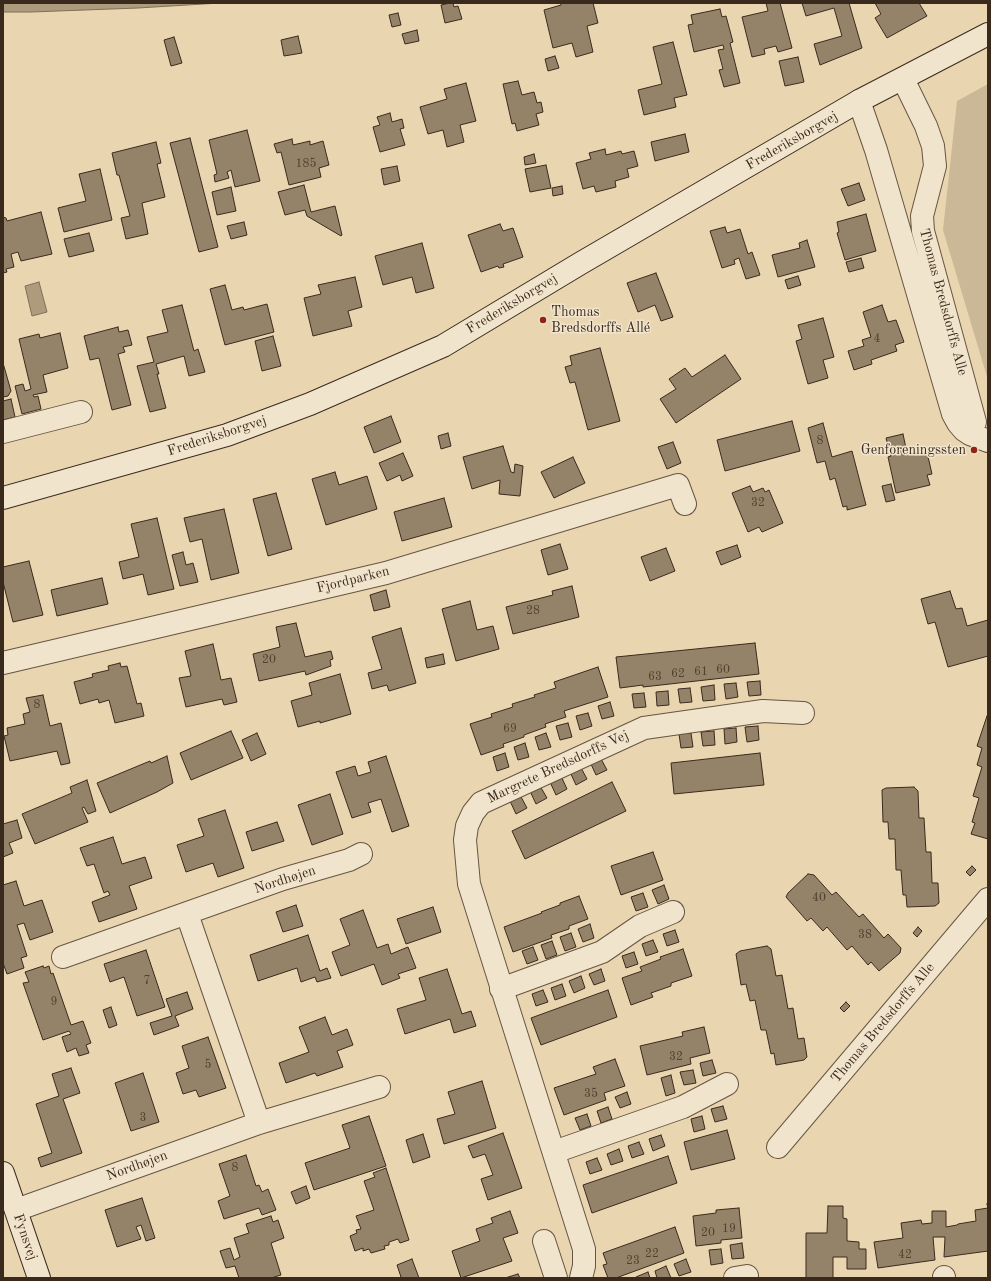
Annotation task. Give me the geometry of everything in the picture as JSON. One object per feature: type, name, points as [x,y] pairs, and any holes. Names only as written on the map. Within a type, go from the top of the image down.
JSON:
[{"type":"street","name":"Frederiksborgvej","points":[[3,498],[227,435],[310,404],[443,346],[581,263],[859,102],[988,34]]},
{"type":"street","name":"Thomas Bredsdorffs Alle","points":[[902,79],[926,126],[933,146],[935,166],[922,216],[923,231],[979,438]]},
{"type":"street","name":"Thomas Bredsdorffs Alle","points":[[859,102],[880,164],[953,414],[958,423],[979,438]]},
{"type":"street","points":[[3,432],[81,412]]},
{"type":"street","name":"Fjordparken","points":[[3,663],[386,573],[678,485],[685,504]]},
{"type":"street","name":"Margrete Bredsdorffs Vej","points":[[581,1278],[584,1266],[584,1249],[469,884],[465,840],[467,826],[473,813],[481,803],[644,728],[763,711],[803,713]]},
{"type":"street","name":"Nordhøjen","points":[[63,957],[283,879],[349,860],[361,854]]},
{"type":"street","name":"Thomas Bredsdorffs Alle","points":[[778,1147],[988,899]]},
{"type":"street","points":[[501,988],[602,952],[640,926],[673,912]]},
{"type":"street","points":[[187,914],[259,1123]]},
{"type":"street","points":[[554,1152],[682,1107],[727,1084]]},
{"type":"street","name":"Nordhøjen","points":[[16,1210],[259,1123],[379,1086]]},
{"type":"street","name":"Fynsvej","points":[[3,1173],[39,1278]]},
{"type":"street","points":[[544,1242],[556,1278]]},
{"type":"shaded area","points":[[3,3],[220,3],[138,8],[3,12]]},
{"type":"shaded area","points":[[988,84],[988,380],[943,230],[957,101]]},
{"type":"shaded area","points":[[39,282],[47,312],[32,316],[25,286]]},
{"type":"building","points":[[453,3],[454,7],[458,6],[462,19],[445,23],[441,5]]},
{"type":"building","points":[[561,3],[593,3],[598,23],[587,26],[593,52],[576,57],[572,43],[553,48],[544,10],[561,5]]},
{"type":"building","points":[[766,3],[780,3],[792,48],[778,52],[776,46],[764,49],[765,54],[752,57],[742,17],[768,11]]},
{"type":"building","points":[[802,3],[849,3],[862,48],[820,65],[814,44],[842,36],[834,8],[806,16]]},
{"type":"building","points":[[875,3],[919,3],[927,16],[887,38],[875,18],[881,14]]},
{"type":"building","points":[[720,9],[722,17],[726,16],[733,42],[730,43],[740,83],[724,87],[719,70],[723,69],[718,50],[724,49],[723,45],[694,52],[688,25],[693,24],[691,15]]},
{"type":"building","points":[[398,13],[401,25],[392,27],[389,15]]},
{"type":"building","points":[[417,30],[419,41],[405,44],[402,34]]},
{"type":"building","points":[[298,36],[302,53],[284,56],[281,40]]},
{"type":"building","points":[[174,37],[182,63],[171,66],[164,40]]},
{"type":"building","points":[[673,42],[687,95],[674,98],[676,107],[644,115],[638,90],[662,84],[653,47]]},
{"type":"building","points":[[555,56],[559,68],[548,71],[545,59]]},
{"type":"building","points":[[798,57],[804,82],[785,86],[779,61]]},
{"type":"building","points":[[518,81],[522,95],[534,92],[537,103],[541,102],[543,112],[536,114],[539,125],[517,131],[515,123],[512,124],[503,84]]},
{"type":"building","points":[[466,83],[476,121],[460,125],[464,142],[447,147],[443,130],[428,134],[420,107],[447,99],[444,89]]},
{"type":"building","points":[[390,113],[392,122],[402,119],[404,128],[400,129],[405,145],[380,152],[373,127],[380,125],[377,117]]},
{"type":"building","points":[[247,130],[260,181],[235,187],[231,170],[227,172],[229,178],[215,182],[214,175],[217,174],[209,140]]},
{"type":"building","points":[[685,134],[689,152],[655,161],[651,142]]},
{"type":"building","points":[[190,138],[218,247],[199,252],[170,143]]},
{"type":"building","points":[[292,139],[293,145],[310,141],[310,145],[323,141],[329,165],[319,168],[321,177],[289,185],[281,152],[277,153],[274,144]]},
{"type":"building","points":[[156,142],[161,163],[157,164],[165,197],[142,203],[148,234],[126,239],[121,218],[130,216],[119,175],[117,175],[112,153]]},
{"type":"building","points":[[605,149],[606,155],[621,151],[622,154],[634,151],[638,166],[627,169],[629,177],[615,181],[616,187],[596,192],[594,186],[583,189],[576,163],[591,159],[589,153]]},
{"type":"building","points":[[534,154],[536,163],[525,165],[524,157]]},
{"type":"building","points":[[546,165],[551,188],[530,192],[525,169]]},
{"type":"building","points":[[397,166],[400,181],[384,185],[381,169]]},
{"type":"building","points":[[100,169],[112,220],[64,232],[58,208],[86,201],[79,174]]},
{"type":"building","points":[[859,183],[865,200],[848,206],[841,189]]},
{"type":"building","points":[[304,185],[311,212],[335,206],[341,236],[307,216],[305,210],[285,215],[278,192]]},
{"type":"building","points":[[562,186],[563,194],[553,196],[552,188]]},
{"type":"building","points":[[231,187],[236,211],[217,215],[212,192]]},
{"type":"building","points":[[41,212],[52,254],[21,261],[18,252],[11,254],[14,267],[6,269],[7,272],[3,273],[3,217],[6,218],[7,221]]},
{"type":"building","points":[[866,214],[876,251],[845,260],[837,233],[839,232],[837,222]]},
{"type":"building","points":[[244,222],[247,235],[231,239],[227,226]]},
{"type":"building","points":[[500,224],[503,231],[513,228],[523,257],[503,264],[504,267],[499,268],[498,266],[481,272],[468,235]]},
{"type":"building","points":[[725,227],[727,233],[740,229],[748,254],[752,252],[760,275],[746,279],[739,258],[734,260],[735,264],[722,268],[710,231]]},
{"type":"building","points":[[89,233],[94,251],[69,257],[64,239]]},
{"type":"building","points":[[807,240],[815,267],[778,277],[772,255],[800,248],[799,243]]},
{"type":"building","points":[[422,243],[434,288],[416,293],[412,277],[383,285],[375,256]]},
{"type":"building","points":[[861,258],[864,268],[849,272],[846,262]]},
{"type":"building","points":[[656,273],[673,317],[661,321],[655,305],[638,312],[627,283]]},
{"type":"building","points":[[798,276],[801,285],[788,289],[785,280]]},
{"type":"building","points":[[355,277],[362,307],[348,311],[352,326],[313,336],[304,298],[321,294],[318,285]]},
{"type":"building","points":[[225,285],[232,310],[243,307],[244,310],[267,304],[274,332],[225,345],[210,289]]},
{"type":"building","points":[[182,305],[194,351],[198,349],[205,372],[189,376],[184,356],[156,364],[159,374],[157,374],[166,408],[150,412],[137,366],[154,362],[147,337],[168,332],[162,310]]},
{"type":"building","points":[[882,305],[888,322],[896,320],[904,342],[895,345],[897,351],[871,360],[872,364],[854,370],[848,351],[864,346],[862,340],[871,337],[863,312]]},
{"type":"building","points":[[823,318],[834,357],[823,360],[828,378],[808,384],[796,341],[802,339],[798,325]]},
{"type":"building","points":[[118,327],[119,332],[128,330],[132,345],[123,347],[125,352],[118,354],[131,405],[112,410],[99,358],[90,360],[84,336]]},
{"type":"building","points":[[60,333],[68,368],[43,375],[47,392],[33,395],[34,397],[38,396],[41,409],[22,414],[15,386],[23,384],[25,391],[31,389],[19,339],[39,334],[40,338]]},
{"type":"building","points":[[273,336],[281,366],[262,371],[255,341]]},
{"type":"building","points":[[600,348],[620,421],[588,430],[575,382],[570,383],[565,367],[572,365],[570,356]]},
{"type":"building","points":[[725,355],[741,379],[676,423],[660,399],[676,389],[669,379],[685,368],[692,377]]},
{"type":"building","points":[[3,363],[11,391],[8,396],[3,397]]},
{"type":"building","points":[[11,399],[15,417],[3,420],[3,401]]},
{"type":"building","points":[[391,416],[401,442],[374,453],[364,427]]},
{"type":"building","points":[[792,421],[800,451],[725,471],[717,440]]},
{"type":"building","points":[[823,423],[832,457],[852,451],[866,505],[847,510],[847,506],[843,507],[835,478],[830,480],[825,461],[817,463],[808,428]]},
{"type":"building","points":[[448,433],[451,446],[441,449],[438,436]]},
{"type":"building","points":[[903,434],[907,453],[926,448],[932,474],[927,475],[930,485],[896,493],[888,457],[891,456],[886,438]]},
{"type":"building","points":[[673,442],[681,463],[667,469],[658,447]]},
{"type":"building","points":[[503,446],[511,472],[514,473],[515,464],[523,466],[520,496],[499,494],[500,480],[472,489],[463,457]]},
{"type":"building","points":[[403,453],[413,476],[402,481],[400,475],[387,481],[379,463]]},
{"type":"building","points":[[573,457],[585,483],[554,498],[541,472]]},
{"type":"building","points":[[335,472],[339,485],[367,476],[377,509],[326,525],[312,479]]},
{"type":"building","points":[[891,484],[895,500],[886,502],[882,486]]},
{"type":"building","points":[[750,486],[753,492],[763,488],[765,492],[769,490],[783,523],[762,532],[759,527],[748,532],[732,493]]},
{"type":"building","points":[[276,493],[292,549],[268,556],[253,499]]},
{"type":"building","points":[[444,498],[452,527],[402,541],[394,512]]},
{"type":"building","points":[[224,509],[239,573],[211,580],[202,539],[190,542],[184,518]]},
{"type":"building","points":[[157,518],[174,589],[148,595],[143,574],[123,579],[119,562],[139,557],[131,524]]},
{"type":"building","points":[[560,544],[568,569],[548,575],[541,550]]},
{"type":"building","points":[[737,545],[741,557],[721,565],[716,552]]},
{"type":"building","points":[[666,548],[675,571],[650,581],[641,557]]},
{"type":"building","points":[[183,552],[186,565],[193,563],[198,582],[180,586],[172,555]]},
{"type":"building","points":[[29,561],[43,615],[13,622],[3,582],[3,567]]},
{"type":"building","points":[[102,578],[108,604],[57,616],[51,590]]},
{"type":"building","points":[[572,586],[579,617],[513,634],[506,607],[553,595],[552,591]]},
{"type":"building","points":[[386,590],[390,607],[374,611],[370,595]]},
{"type":"building","points":[[950,591],[956,609],[962,608],[967,626],[988,620],[988,656],[948,667],[935,622],[928,624],[921,599]]},
{"type":"building","points":[[470,601],[477,630],[493,626],[499,649],[456,661],[442,609]]},
{"type":"building","points":[[296,623],[305,657],[331,651],[333,659],[330,660],[331,666],[306,675],[305,671],[259,681],[253,654],[280,647],[276,627]]},
{"type":"building","points":[[401,628],[416,683],[389,691],[387,685],[372,689],[368,673],[382,669],[372,637]]},
{"type":"building","points":[[755,643],[759,674],[643,687],[643,685],[620,688],[616,657]]},
{"type":"building","points":[[213,644],[221,680],[231,678],[237,702],[224,705],[222,699],[186,707],[179,678],[191,676],[185,651]]},
{"type":"building","points":[[443,654],[445,664],[427,668],[425,658]]},
{"type":"building","points":[[120,663],[121,667],[127,666],[137,704],[141,703],[144,716],[115,723],[109,700],[99,703],[98,699],[80,704],[74,682],[93,677],[92,674],[109,670],[108,666]]},
{"type":"building","points":[[598,667],[608,697],[564,711],[566,717],[545,724],[546,727],[524,735],[524,737],[503,744],[504,747],[481,755],[470,724],[492,717],[491,714],[513,707],[512,704],[535,697],[534,695],[556,688],[554,682]]},
{"type":"building","points":[[340,674],[351,714],[320,723],[320,721],[298,727],[291,701],[312,695],[309,683]]},
{"type":"building","points":[[760,681],[761,695],[749,696],[747,682]]},
{"type":"building","points":[[736,683],[738,697],[726,699],[724,684]]},
{"type":"building","points":[[714,685],[715,700],[703,701],[701,687]]},
{"type":"building","points":[[690,688],[692,702],[680,703],[678,689]]},
{"type":"building","points":[[668,691],[669,705],[657,706],[656,692]]},
{"type":"building","points":[[644,693],[646,707],[634,708],[632,694]]},
{"type":"building","points":[[43,695],[50,726],[61,723],[70,763],[61,765],[57,751],[10,761],[4,736],[8,735],[7,728],[25,724],[23,714],[30,712],[26,698]]},
{"type":"building","points":[[610,702],[614,716],[602,719],[598,706]]},
{"type":"building","points":[[588,713],[592,726],[580,730],[576,716]]},
{"type":"building","points":[[987,716],[988,839],[971,834],[975,823],[972,822],[979,798],[973,796],[982,767],[977,765],[982,748],[977,746]]},
{"type":"building","points":[[568,723],[572,737],[560,740],[556,726]]},
{"type":"building","points":[[758,726],[759,740],[747,742],[745,727]]},
{"type":"building","points":[[736,728],[737,742],[725,744],[724,729]]},
{"type":"building","points":[[231,731],[243,758],[191,780],[180,753]]},
{"type":"building","points":[[714,731],[715,745],[703,746],[701,732]]},
{"type":"building","points":[[257,733],[266,754],[251,761],[242,740]]},
{"type":"building","points":[[546,733],[551,747],[539,750],[535,737]]},
{"type":"building","points":[[691,733],[693,747],[681,748],[679,734]]},
{"type":"building","points":[[525,743],[529,757],[518,760],[514,747]]},
{"type":"building","points":[[505,753],[509,767],[497,771],[493,757]]},
{"type":"building","points":[[760,753],[764,785],[674,794],[671,763]]},
{"type":"building","points":[[167,756],[173,783],[157,792],[110,813],[97,783],[150,761],[151,763]]},
{"type":"building","points":[[386,756],[409,826],[392,832],[381,799],[368,803],[371,812],[352,818],[336,772],[355,766],[358,776],[371,772],[368,762]]},
{"type":"building","points":[[600,757],[607,770],[596,775],[590,762]]},
{"type":"building","points":[[580,766],[587,779],[576,785],[570,772]]},
{"type":"building","points":[[561,776],[567,789],[556,795],[550,782]]},
{"type":"building","points":[[87,780],[96,811],[88,814],[84,807],[82,808],[88,822],[35,844],[22,814],[72,793],[70,787]]},
{"type":"building","points":[[612,782],[626,811],[525,859],[512,831]]},
{"type":"building","points":[[540,786],[547,798],[536,804],[530,791]]},
{"type":"building","points":[[914,787],[918,791],[919,818],[924,818],[926,852],[931,852],[932,883],[938,883],[939,903],[935,906],[907,907],[906,895],[903,895],[901,870],[896,870],[895,839],[889,839],[888,822],[883,822],[882,790],[886,788]]},
{"type":"building","points":[[330,794],[343,834],[312,845],[298,805]]},
{"type":"building","points":[[520,795],[527,808],[516,814],[510,801]]},
{"type":"building","points":[[225,810],[244,868],[218,877],[213,863],[186,872],[177,845],[204,836],[198,819]]},
{"type":"building","points":[[17,820],[22,838],[9,843],[13,853],[3,857],[3,824]]},
{"type":"building","points":[[277,822],[284,841],[252,851],[246,832]]},
{"type":"building","points":[[113,837],[122,864],[145,857],[152,878],[129,886],[137,909],[99,922],[92,902],[110,895],[108,891],[104,893],[94,864],[87,866],[80,848]]},
{"type":"building","points":[[653,852],[663,880],[621,895],[611,866]]},
{"type":"building","points":[[972,866],[976,870],[970,876],[966,872]]},
{"type":"building","points":[[808,874],[814,875],[832,895],[836,892],[859,917],[863,914],[884,938],[888,934],[901,948],[900,953],[879,971],[871,962],[868,965],[852,946],[847,950],[827,927],[823,931],[811,918],[807,921],[786,897],[788,893]]},
{"type":"building","points":[[16,881],[24,906],[42,900],[53,932],[30,940],[24,923],[17,925],[27,956],[21,958],[24,968],[7,974],[3,963],[3,885]]},
{"type":"building","points":[[664,885],[669,899],[658,904],[652,890]]},
{"type":"building","points":[[643,893],[648,907],[636,911],[631,897]]},
{"type":"building","points":[[579,896],[588,919],[569,926],[569,929],[551,935],[552,938],[513,952],[504,927],[542,913],[541,912],[560,905],[560,903]]},
{"type":"building","points":[[296,905],[303,926],[283,932],[276,912]]},
{"type":"building","points":[[433,907],[441,932],[406,944],[397,919]]},
{"type":"building","points":[[363,910],[377,948],[388,944],[391,954],[408,947],[416,968],[398,974],[400,978],[382,985],[374,964],[341,976],[332,952],[350,945],[340,919]]},
{"type":"building","points":[[590,924],[594,938],[583,942],[578,929]]},
{"type":"building","points":[[918,927],[922,931],[917,937],[913,933]]},
{"type":"building","points":[[675,930],[679,942],[667,946],[663,934]]},
{"type":"building","points":[[571,933],[576,947],[565,951],[560,937]]},
{"type":"building","points":[[308,935],[320,971],[327,968],[331,978],[317,982],[315,977],[301,982],[297,968],[258,981],[250,955]]},
{"type":"building","points":[[653,940],[658,952],[646,956],[642,944]]},
{"type":"building","points":[[552,941],[557,955],[546,959],[541,945]]},
{"type":"building","points":[[767,946],[771,949],[776,976],[782,975],[788,1009],[793,1008],[798,1039],[804,1038],[807,1057],[804,1060],[776,1065],[774,1053],[771,1054],[766,1030],[761,1030],[755,1000],[750,1001],[746,984],[741,985],[736,954],[740,951]]},
{"type":"building","points":[[533,947],[538,960],[527,964],[522,951]]},
{"type":"building","points":[[683,949],[692,976],[671,983],[671,986],[651,993],[653,997],[631,1005],[622,978],[642,971],[640,967],[661,959],[660,957]]},
{"type":"building","points":[[146,950],[165,1007],[137,1016],[124,977],[110,982],[104,964]]},
{"type":"building","points":[[634,952],[638,964],[626,968],[622,956]]},
{"type":"building","points":[[43,966],[44,968],[49,966],[51,974],[53,973],[71,1025],[83,1021],[91,1043],[86,1045],[89,1053],[79,1056],[76,1048],[67,1052],[62,1037],[71,1034],[69,1031],[43,1040],[23,983],[29,982],[25,972]]},
{"type":"building","points":[[447,969],[462,1014],[471,1011],[476,1026],[454,1033],[450,1019],[405,1034],[397,1009],[426,1000],[419,978]]},
{"type":"building","points":[[601,969],[605,981],[594,985],[589,974]]},
{"type":"building","points":[[581,976],[585,988],[574,993],[569,981]]},
{"type":"building","points":[[562,984],[566,996],[555,1000],[551,988]]},
{"type":"building","points":[[543,990],[548,1002],[536,1006],[532,994]]},
{"type":"building","points":[[608,990],[617,1017],[541,1045],[531,1018]]},
{"type":"building","points":[[187,992],[193,1009],[175,1016],[179,1026],[154,1035],[150,1023],[172,1016],[166,999]]},
{"type":"building","points":[[846,1002],[850,1006],[844,1012],[840,1008]]},
{"type":"building","points":[[111,1007],[117,1025],[109,1028],[103,1010]]},
{"type":"building","points":[[325,1017],[332,1035],[347,1029],[353,1045],[337,1051],[343,1067],[317,1076],[315,1073],[286,1083],[279,1063],[309,1052],[299,1027]]},
{"type":"building","points":[[704,1027],[710,1053],[690,1058],[691,1064],[647,1075],[640,1046],[683,1036],[682,1032]]},
{"type":"building","points":[[208,1037],[226,1088],[199,1097],[196,1090],[183,1094],[176,1073],[189,1068],[182,1046]]},
{"type":"building","points":[[615,1059],[625,1086],[604,1093],[606,1100],[564,1115],[554,1088],[596,1074],[593,1067]]},
{"type":"building","points":[[712,1060],[716,1073],[703,1076],[700,1063]]},
{"type":"building","points":[[71,1068],[80,1093],[63,1099],[82,1153],[41,1167],[38,1158],[52,1153],[36,1104],[59,1096],[52,1074]]},
{"type":"building","points":[[693,1070],[696,1083],[684,1085],[680,1072]]},
{"type":"building","points":[[143,1073],[159,1122],[131,1131],[115,1083]]},
{"type":"building","points":[[671,1075],[675,1093],[666,1096],[661,1078]]},
{"type":"building","points":[[482,1081],[496,1128],[444,1144],[437,1119],[455,1114],[448,1092]]},
{"type":"building","points":[[627,1092],[631,1104],[620,1108],[615,1097]]},
{"type":"building","points":[[723,1106],[727,1119],[715,1122],[711,1109]]},
{"type":"building","points":[[608,1107],[612,1119],[601,1123],[597,1111]]},
{"type":"building","points":[[587,1114],[591,1126],[580,1130],[575,1118]]},
{"type":"building","points":[[369,1116],[386,1166],[314,1190],[305,1163],[350,1148],[342,1125]]},
{"type":"building","points":[[702,1116],[705,1129],[694,1132],[691,1119]]},
{"type":"building","points":[[727,1130],[735,1159],[691,1170],[684,1142]]},
{"type":"building","points":[[503,1133],[522,1188],[488,1200],[481,1179],[493,1175],[485,1154],[473,1158],[468,1146]]},
{"type":"building","points":[[423,1134],[430,1157],[413,1163],[406,1140]]},
{"type":"building","points":[[661,1135],[665,1146],[653,1151],[649,1139]]},
{"type":"building","points":[[639,1142],[644,1154],[632,1158],[628,1146]]},
{"type":"building","points":[[619,1149],[623,1161],[611,1165],[607,1154]]},
{"type":"building","points":[[246,1155],[256,1186],[259,1185],[262,1192],[268,1189],[276,1210],[262,1215],[259,1208],[224,1219],[218,1201],[230,1196],[219,1164]]},
{"type":"building","points":[[668,1156],[677,1183],[592,1213],[583,1185]]},
{"type":"building","points":[[597,1158],[602,1170],[590,1174],[586,1162]]},
{"type":"building","points":[[386,1168],[409,1240],[400,1243],[398,1239],[389,1242],[389,1245],[384,1246],[385,1249],[371,1253],[369,1249],[363,1251],[363,1248],[355,1251],[350,1236],[357,1233],[356,1230],[361,1229],[356,1216],[374,1210],[364,1181],[375,1177],[373,1173]]},
{"type":"building","points":[[306,1186],[310,1198],[296,1204],[291,1192]]},
{"type":"building","points":[[142,1198],[155,1238],[146,1241],[141,1225],[136,1227],[141,1239],[117,1247],[105,1210]]},
{"type":"building","points":[[828,1206],[843,1206],[843,1218],[847,1219],[847,1241],[859,1242],[859,1249],[866,1249],[866,1269],[847,1269],[847,1257],[833,1257],[833,1278],[806,1278],[806,1233],[827,1233]]},
{"type":"building","points":[[739,1208],[742,1238],[721,1240],[721,1243],[696,1246],[693,1216],[716,1213],[716,1210]]},
{"type":"building","points":[[988,1208],[988,1251],[944,1257],[945,1237],[933,1237],[935,1260],[878,1268],[874,1242],[903,1238],[901,1223],[921,1220],[922,1224],[932,1223],[932,1211],[946,1211],[946,1227],[976,1221],[975,1210]]},
{"type":"building","points":[[510,1211],[518,1233],[503,1238],[512,1261],[461,1278],[452,1251],[480,1241],[476,1229],[493,1223],[491,1218]]},
{"type":"building","points":[[271,1216],[273,1222],[278,1220],[284,1238],[271,1243],[281,1275],[271,1278],[239,1278],[235,1266],[226,1268],[220,1251],[230,1248],[234,1260],[240,1257],[234,1238],[249,1233],[246,1224]]},
{"type":"building","points":[[675,1227],[684,1253],[616,1278],[608,1278],[603,1265],[607,1264],[603,1253]]},
{"type":"building","points":[[742,1243],[744,1258],[732,1259],[730,1245]]},
{"type":"building","points":[[721,1249],[723,1263],[711,1265],[709,1250]]},
{"type":"building","points":[[412,1259],[419,1278],[398,1278],[401,1277],[397,1265]]},
{"type":"building","points":[[686,1259],[691,1272],[679,1276],[674,1264]]},
{"type":"building","points":[[666,1266],[671,1278],[657,1278],[655,1271]]},
{"type":"building","points":[[648,1272],[650,1278],[636,1277]]},
{"type":"building","points":[[518,1274],[520,1278],[505,1278]]},
{"type":"place","name":"Thomas Bredsdorffs Allé","points":[[543,320]]},
{"type":"place","name":"Genforeningssten","points":[[974,450]]}]
